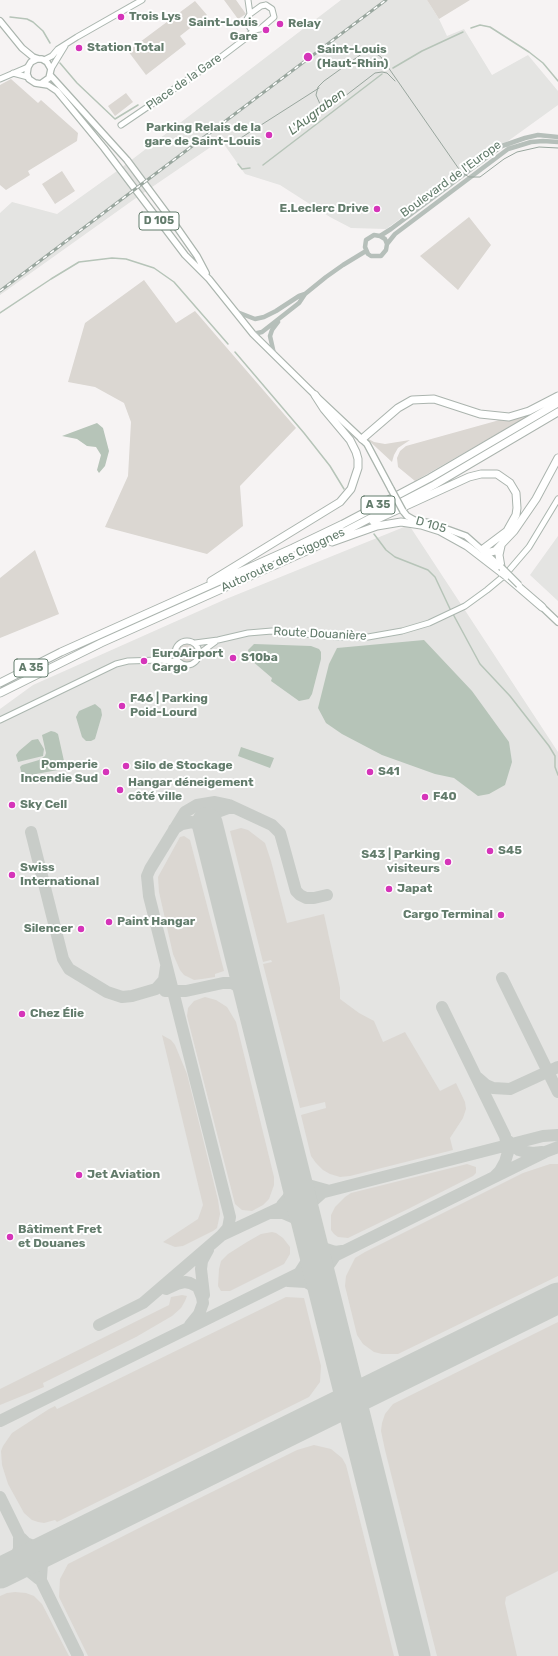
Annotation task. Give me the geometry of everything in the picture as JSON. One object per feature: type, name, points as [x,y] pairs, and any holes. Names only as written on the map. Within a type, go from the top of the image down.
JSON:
[{"type":"highway","points":[[190,593],[340,502],[351,489],[358,468],[356,452],[350,440],[324,409],[315,395]]},
{"type":"highway","points":[[365,441],[398,408],[412,400],[434,399],[480,414],[509,417],[529,411],[558,396]]},
{"type":"highway","name":"Autoroute des Cigognes","points":[[0,683],[61,652],[190,593],[258,564],[342,524],[430,478],[558,403]]},
{"type":"highway","name":"Autoroute des Cigognes","points":[[0,693],[101,643],[311,549],[434,485],[558,412]]},
{"type":"highway","points":[[485,551],[495,551],[501,546],[528,512],[558,458]]},
{"type":"highway","points":[[311,549],[414,503],[455,482],[474,475],[491,473],[497,474],[510,483],[516,493],[518,508],[516,515],[507,531],[485,551]]},
{"type":"highway","points":[[311,549],[377,526],[401,522],[421,525],[440,531],[467,546],[501,570],[509,579],[542,607]]},
{"type":"highway","points":[[501,546],[499,555],[501,570]]},
{"type":"main road","points":[[0,79],[28,66],[34,60],[42,60],[52,56],[58,49],[85,32],[142,0]]},
{"type":"main road","points":[[246,38],[248,25],[247,19],[250,14],[248,0]]},
{"type":"main road","name":"Place de la Gare","points":[[121,125],[246,38],[254,30],[260,29],[274,17],[274,12],[269,6],[266,5],[261,6],[250,14]]},
{"type":"main road","points":[[0,21],[22,48],[33,57],[42,60],[50,66],[51,73]]},
{"type":"main road","points":[[248,25],[254,30]]},
{"type":"main road","points":[[12,73],[28,77],[33,82],[42,83],[47,80],[66,44]]},
{"type":"main road","points":[[22,48],[28,66],[28,77]]},
{"type":"main road","name":"D 105","points":[[51,73],[127,160],[197,256],[209,279]]},
{"type":"main road","name":"D 105","points":[[42,83],[57,91],[104,148],[185,255],[209,279],[253,334],[315,395],[365,441],[407,516],[414,520],[430,523],[466,536],[485,551],[501,570],[558,622]]},
{"type":"main road","name":"Route Douanière","points":[[195,643],[218,640],[243,634],[272,631],[338,637],[368,637],[402,631],[429,623],[465,606],[505,575],[529,547],[558,499]]},
{"type":"main road","name":"Route Douanière","points":[[200,653],[218,640]]},
{"type":"main road","points":[[0,720],[111,666],[124,662],[160,660],[191,665],[198,660],[200,653],[198,646],[195,643],[188,641],[181,642],[174,650],[160,660]]},
{"type":"main road","points":[[174,650],[178,662]]},
{"type":"street","name":"Boulevard de l'Europe","points":[[380,236],[496,151],[511,142],[538,135],[558,136]]},
{"type":"street","name":"Boulevard de l'Europe","points":[[387,244],[399,230],[499,155],[519,145],[531,142],[558,142]]},
{"type":"street","points":[[374,235],[380,236],[387,244],[386,250],[381,256],[371,256],[365,248],[366,240],[374,235]]},
{"type":"street","points":[[253,334],[262,332],[299,303],[306,294],[343,264],[366,251]]},
{"type":"street","points":[[235,312],[255,319],[264,317],[299,296],[306,294]]},
{"type":"street","points":[[274,354],[270,336],[272,330],[281,317]]},
{"type":"shaded area","points":[[224,0],[236,0],[246,14],[238,19]]},
{"type":"shaded area","points":[[341,0],[427,0],[439,19],[447,36],[464,29],[492,75],[528,55],[558,91],[558,105],[386,229],[351,228],[330,217],[280,185],[245,174],[221,140],[136,198],[0,295],[0,213],[12,202],[57,214],[117,171]]},
{"type":"shaded area","points":[[427,0],[470,0],[439,19]]},
{"type":"shaded area","points":[[195,1],[207,15],[180,36],[186,44],[146,75],[128,51]]},
{"type":"shaded area","points":[[11,79],[38,103],[41,100],[78,133],[77,141],[28,171],[30,175],[6,190],[0,185],[0,85]]},
{"type":"shaded area","points":[[126,93],[133,102],[115,116],[108,106]]},
{"type":"shaded area","points":[[62,171],[75,191],[55,204],[42,184]]},
{"type":"shaded area","points":[[469,217],[491,245],[458,290],[420,256]]},
{"type":"shaded area","points":[[144,280],[176,323],[195,311],[296,428],[240,486],[243,526],[207,554],[105,527],[128,476],[131,422],[124,403],[95,387],[68,382],[85,323]]},
{"type":"shaded area","points":[[551,403],[415,481],[398,467],[397,458],[400,451],[406,446],[496,421]]},
{"type":"shaded area","points":[[97,423],[103,428],[109,451],[105,466],[99,473],[97,470],[101,455],[96,447],[87,446],[77,439],[62,436]]},
{"type":"shaded area","points":[[365,437],[374,442],[385,444],[410,440],[398,448],[392,462]]},
{"type":"shaded area","points":[[409,525],[558,752],[558,1656],[0,1656],[0,709],[33,685],[226,599]]},
{"type":"shaded area","points":[[558,536],[558,601],[530,575]]},
{"type":"shaded area","points":[[35,550],[59,614],[0,638],[0,578]]},
{"type":"shaded area","points":[[424,640],[472,691],[509,742],[512,762],[505,785],[489,794],[478,796],[454,778],[435,774],[382,755],[342,734],[326,723],[318,708],[329,664],[337,648]]},
{"type":"shaded area","points":[[187,644],[193,647],[196,653],[193,659],[187,662],[181,659],[178,653],[181,647]]},
{"type":"shaded area","points":[[254,644],[311,646],[319,649],[321,652],[321,659],[312,694],[309,699],[299,701],[271,681],[272,678],[251,660],[248,650]]},
{"type":"shaded area","points":[[160,662],[176,664],[189,670],[182,671],[173,667],[155,667]]},
{"type":"shaded area","points":[[95,704],[101,709],[102,715],[95,739],[86,741],[82,737],[76,717],[79,711]]},
{"type":"shaded area","points":[[51,731],[58,734],[64,761],[63,765],[58,770],[25,776],[22,775],[20,767],[22,765],[39,760],[45,756],[46,753],[42,735]]},
{"type":"shaded area","points":[[38,739],[44,749],[43,756],[18,762],[16,755],[19,751],[32,740]]},
{"type":"shaded area","points":[[241,747],[274,758],[270,768],[238,756]]},
{"type":"shaded area","points":[[241,828],[248,830],[265,843],[287,923],[324,914],[340,988],[340,999],[359,1013],[374,1021],[383,1042],[405,1032],[440,1091],[456,1083],[465,1102],[466,1109],[463,1118],[450,1138],[453,1150],[350,1176],[340,1177],[323,1170],[311,1156],[301,1115],[326,1108],[325,1102],[300,1108],[263,964],[272,962],[271,960],[263,962],[230,831]]},
{"type":"shaded area","points":[[184,836],[190,840],[224,971],[215,974],[215,977],[194,980],[184,975],[180,970],[173,954],[159,892],[158,877],[180,837]]},
{"type":"shaded area","points":[[205,997],[216,1000],[227,1007],[236,1022],[274,1177],[274,1185],[269,1199],[263,1205],[252,1211],[242,1210],[235,1204],[187,1016],[188,1008],[194,1001]]},
{"type":"shaded area","points":[[162,1035],[171,1040],[175,1045],[187,1074],[218,1200],[220,1214],[217,1228],[213,1231],[183,1246],[175,1247],[163,1242],[198,1219],[203,1205]]},
{"type":"shaded area","points":[[467,1164],[476,1167],[476,1173],[473,1176],[408,1209],[348,1238],[338,1237],[331,1230],[331,1215],[335,1207],[351,1193]]},
{"type":"shaded area","points":[[550,1164],[558,1164],[558,1276],[398,1354],[382,1354],[374,1352],[363,1344],[357,1335],[345,1286],[346,1276],[355,1258],[523,1173]]},
{"type":"shaded area","points":[[272,1232],[283,1238],[290,1247],[290,1254],[284,1264],[230,1291],[221,1291],[218,1286],[221,1261],[228,1254],[261,1234]]},
{"type":"shaded area","points":[[182,1295],[187,1296],[185,1301],[181,1308],[172,1316],[136,1337],[43,1383],[44,1387],[0,1405],[0,1389],[169,1305],[171,1297]]},
{"type":"shaded area","points":[[286,1297],[304,1298],[321,1366],[320,1382],[309,1397],[57,1522],[55,1520],[44,1523],[38,1522],[32,1520],[24,1513],[8,1484],[2,1465],[1,1451],[12,1433],[55,1406],[57,1409]]},
{"type":"shaded area","points":[[558,1322],[558,1571],[506,1597],[505,1603],[517,1656],[437,1656],[385,1450],[381,1431],[385,1414],[393,1404]]},
{"type":"shaded area","points":[[314,1445],[331,1449],[342,1458],[346,1465],[394,1656],[88,1656],[59,1597],[60,1579],[68,1564],[297,1450]]},
{"type":"shaded area","points":[[15,1592],[26,1593],[34,1596],[42,1604],[69,1656],[0,1656],[0,1596]]},
{"type":"waterway","name":"L'Augraben","points":[[10,17],[27,19],[33,22],[43,31],[50,43]]},
{"type":"waterway","name":"L'Augraben","points":[[471,28],[480,25],[490,27],[529,52],[543,63],[558,81]]},
{"type":"waterway","name":"L'Augraben","points":[[393,68],[422,51],[463,32]]},
{"type":"waterway","name":"L'Augraben","points":[[60,63],[77,83],[115,119],[138,105]]},
{"type":"waterway","name":"L'Augraben","points":[[263,165],[382,74]]},
{"type":"waterway","name":"L'Augraben","points":[[238,164],[242,169],[250,168]]},
{"type":"waterway","points":[[0,313],[79,262],[112,258],[126,259],[154,268],[174,282],[228,344]]},
{"type":"waterway","points":[[235,352],[304,433],[330,466],[344,489]]},
{"type":"waterway","points":[[374,534],[386,550],[395,557],[428,570],[435,577],[451,611]]},
{"type":"waterway","points":[[453,614],[480,664],[510,696],[549,746],[555,756],[555,767],[558,775]]},
{"type":"taxiway","points":[[222,1235],[228,1228],[230,1217],[149,896],[147,876],[185,812],[197,805],[215,802],[229,805],[272,825],[280,833],[296,891],[306,898],[327,895]]},
{"type":"taxiway","points":[[215,856],[210,828],[211,821],[217,812],[228,808],[234,808]]},
{"type":"taxiway","points":[[174,829],[182,824],[192,822],[202,826],[210,838]]},
{"type":"taxiway","points":[[31,832],[63,959],[69,969],[107,992],[122,997],[132,996],[156,989],[164,980],[166,967]]},
{"type":"taxiway","points":[[502,978],[558,1092]]},
{"type":"taxiway","points":[[165,991],[186,991],[223,983],[232,983],[243,989],[251,1000]]},
{"type":"taxiway","points":[[442,1007],[505,1136],[508,1152],[505,1162],[495,1176]]},
{"type":"taxiway","points":[[478,1078],[486,1085],[493,1088],[510,1089],[558,1067]]},
{"type":"taxiway","points":[[99,1325],[143,1303],[222,1235],[301,1198],[543,1136],[558,1135]]},
{"type":"taxiway","points":[[508,1141],[519,1150],[533,1153],[542,1152]]},
{"type":"taxiway","points":[[0,1421],[545,1152],[558,1147]]},
{"type":"taxiway","points":[[292,1164],[298,1175],[308,1185],[326,1190]]},
{"type":"taxiway","points":[[282,1205],[288,1198],[293,1187],[293,1168]]},
{"type":"taxiway","points":[[308,1228],[308,1213],[310,1206],[313,1201],[323,1192]]},
{"type":"taxiway","points":[[270,1213],[283,1213],[297,1219],[305,1226],[312,1243]]},
{"type":"taxiway","points":[[310,1234],[323,1248],[335,1252],[342,1251]]},
{"type":"taxiway","points":[[300,1272],[309,1258],[311,1245],[310,1236]]},
{"type":"taxiway","points":[[204,1295],[201,1269],[202,1261],[208,1250]]},
{"type":"taxiway","points":[[325,1297],[325,1272],[335,1256]]},
{"type":"taxiway","points":[[288,1281],[306,1282],[315,1287],[325,1300],[329,1311]]},
{"type":"taxiway","points":[[166,1289],[185,1282],[198,1287],[203,1303],[199,1314],[190,1325]]},
{"type":"taxiway","points":[[0,1497],[78,1656]]},
{"type":"taxiway","points":[[1,1573],[14,1562],[19,1549],[19,1538]]},
{"type":"taxiway","points":[[21,1538],[26,1543],[36,1547],[56,1545]]},
{"type":"taxiway","points":[[41,1578],[42,1563],[45,1556],[56,1545]]},
{"type":"taxiway","points":[[5,1572],[20,1569],[29,1571],[39,1579]]},
{"type":"runway","points":[[207,823],[415,1656]]},
{"type":"runway","points":[[0,1573],[558,1298]]},
{"type":"tram line","points":[[395,81],[387,73],[375,73],[336,103],[329,106],[320,104],[316,95],[318,87],[324,81],[363,53],[372,51],[381,57],[461,172],[469,177],[480,177],[504,159],[517,152],[539,147],[558,148]]},
{"type":"tram line","points":[[236,141],[319,88]]},
{"type":"railway","points":[[0,291],[386,0]]},
{"type":"place","name":"Trois Lys","points":[[121,17]]},
{"type":"place","name":"Relay","points":[[280,24]]},
{"type":"place","name":"Saint-Louis Gare","points":[[266,30]]},
{"type":"place","name":"Station Total","points":[[79,48]]},
{"type":"place","name":"Saint-Louis (Haut-Rhin)","points":[[308,57]]},
{"type":"place","name":"Parking Relais de la gare de Saint-Louis","points":[[269,135]]},
{"type":"place","name":"E.Leclerc Drive","points":[[377,209]]},
{"type":"place","name":"S10ba","points":[[233,658]]},
{"type":"place","name":"EuroAirport Cargo","points":[[144,661]]},
{"type":"place","name":"F46 | Parking Poid-Lourd","points":[[122,706]]},
{"type":"place","name":"Silo de Stockage","points":[[126,766]]},
{"type":"place","name":"Pomperie Incendie Sud","points":[[106,772]]},
{"type":"place","name":"S41","points":[[370,772]]},
{"type":"place","name":"Hangar déneigement côté ville","points":[[120,790]]},
{"type":"place","name":"F40","points":[[425,797]]},
{"type":"place","name":"Sky Cell","points":[[12,805]]},
{"type":"place","name":"S45","points":[[490,851]]},
{"type":"place","name":"S43 | Parking visiteurs","points":[[448,862]]},
{"type":"place","name":"Swiss International","points":[[12,875]]},
{"type":"place","name":"Japat","points":[[389,889]]},
{"type":"place","name":"Cargo Terminal","points":[[501,915]]},
{"type":"place","name":"Paint Hangar","points":[[109,922]]},
{"type":"place","name":"Silencer","points":[[81,929]]},
{"type":"place","name":"Chez Élie","points":[[22,1014]]},
{"type":"place","name":"Jet Aviation","points":[[79,1175]]},
{"type":"place","name":"Bâtiment Fret et Douanes","points":[[10,1237]]}]
